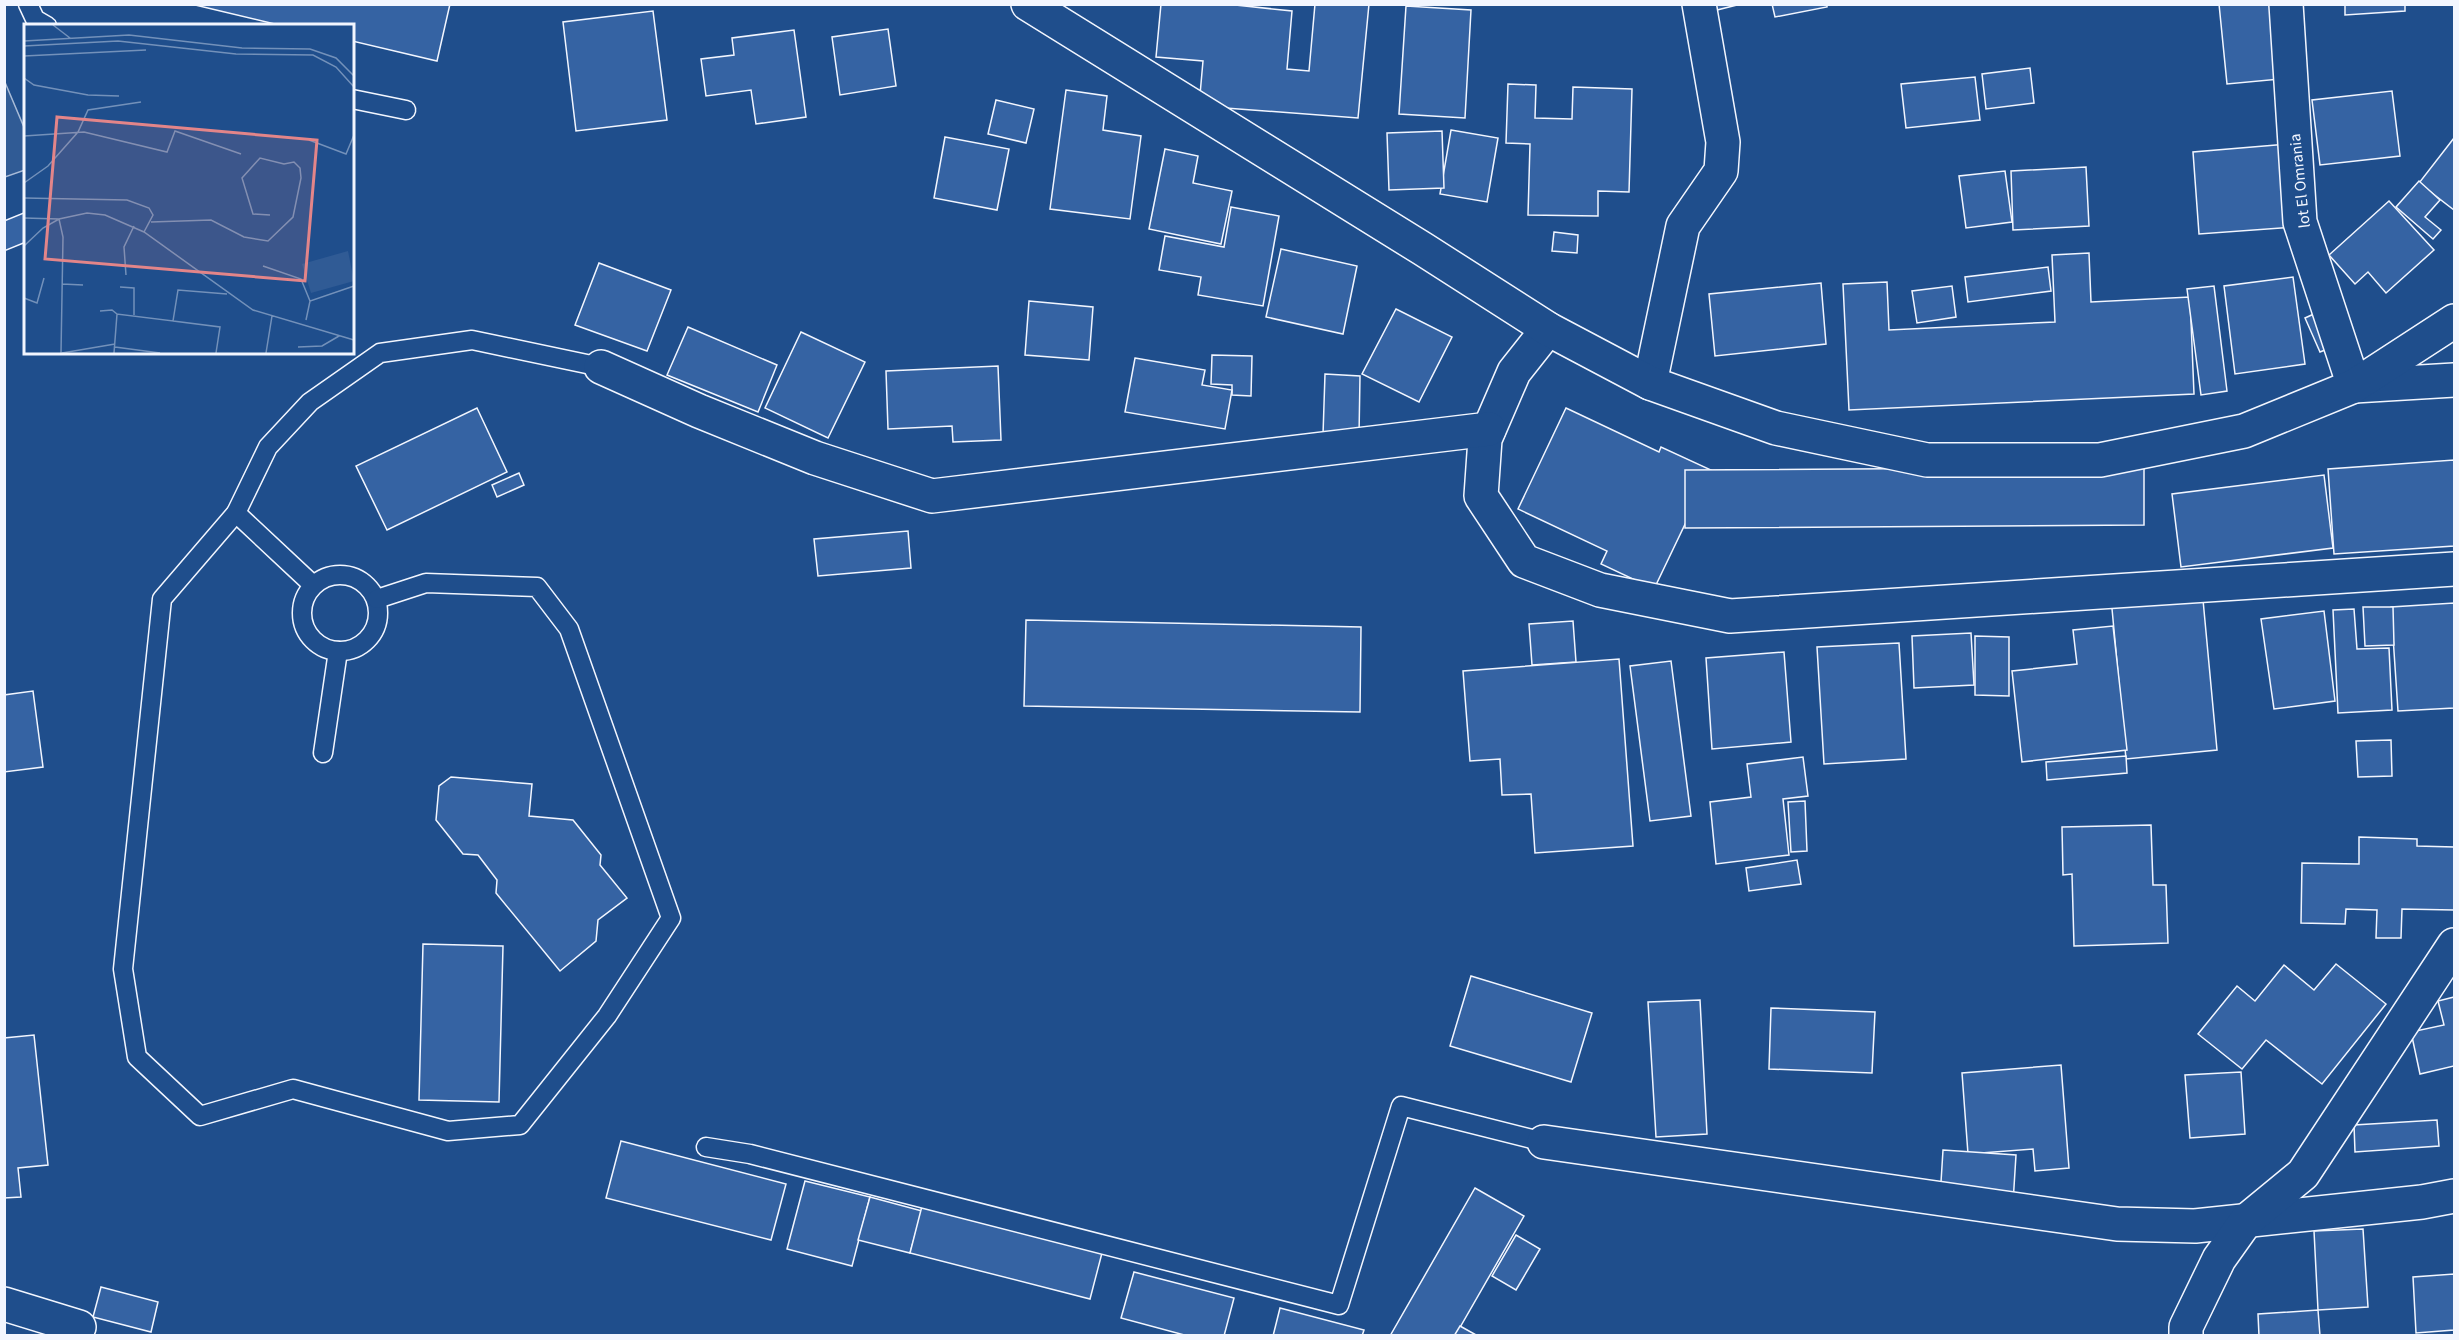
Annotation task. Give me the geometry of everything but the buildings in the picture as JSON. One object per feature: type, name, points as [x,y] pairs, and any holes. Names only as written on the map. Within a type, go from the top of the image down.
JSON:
[{"type":"street","points":[[1028,4],[1548,329],[1650,383],[1776,428],[1927,460],[2100,460],[2244,430],[2354,386],[2454,321]]},
{"type":"street","points":[[1650,383],[1683,226],[1721,171],[1723,141],[1699,4]]},
{"type":"street","name":"lot El Omrania","points":[[2286,4],[2300,222],[2354,386]]},
{"type":"street","points":[[1548,329],[1514,372],[1489,429],[1485,439],[1481,496],[1524,561],[1600,590],[1730,616],[2454,569]]},
{"type":"street","points":[[602,367],[699,411],[815,458],[932,496],[1489,429]]},
{"type":"street","points":[[2354,386],[2454,380]]},
{"type":"street","points":[[2186,1335],[2186,1327],[2219,1259],[2246,1221],[2303,1174],[2454,945]]},
{"type":"street","points":[[1545,1142],[2117,1224],[2195,1226],[2454,1196]]},
{"type":"street","points":[[4,1304],[79,1327]]},
{"type":"lane","points":[[28,4],[35,19],[44,24]]},
{"type":"lane","points":[[354,99],[406,110]]},
{"type":"lane","points":[[377,599],[426,583],[537,587],[569,629],[671,918],[607,1016],[520,1125],[448,1131],[293,1089],[200,1116],[137,1057],[123,969],[162,599],[236,513],[268,447],[310,402],[380,353],[472,340],[602,367]]},
{"type":"lane","points":[[236,513],[313,585]]},
{"type":"lane","points":[[336,574],[361,580],[377,599],[378,624],[372,636],[351,650],[326,649],[315,642],[305,626],[302,607],[306,595],[313,585],[324,578],[336,574]]},
{"type":"lane","points":[[322,753],[338,651]]},
{"type":"lane","points":[[706,1147],[750,1154],[1339,1305],[1401,1106],[1545,1142]]},
{"type":"shaded area","points":[[4,80],[24,127],[24,170],[5,177]]}]
